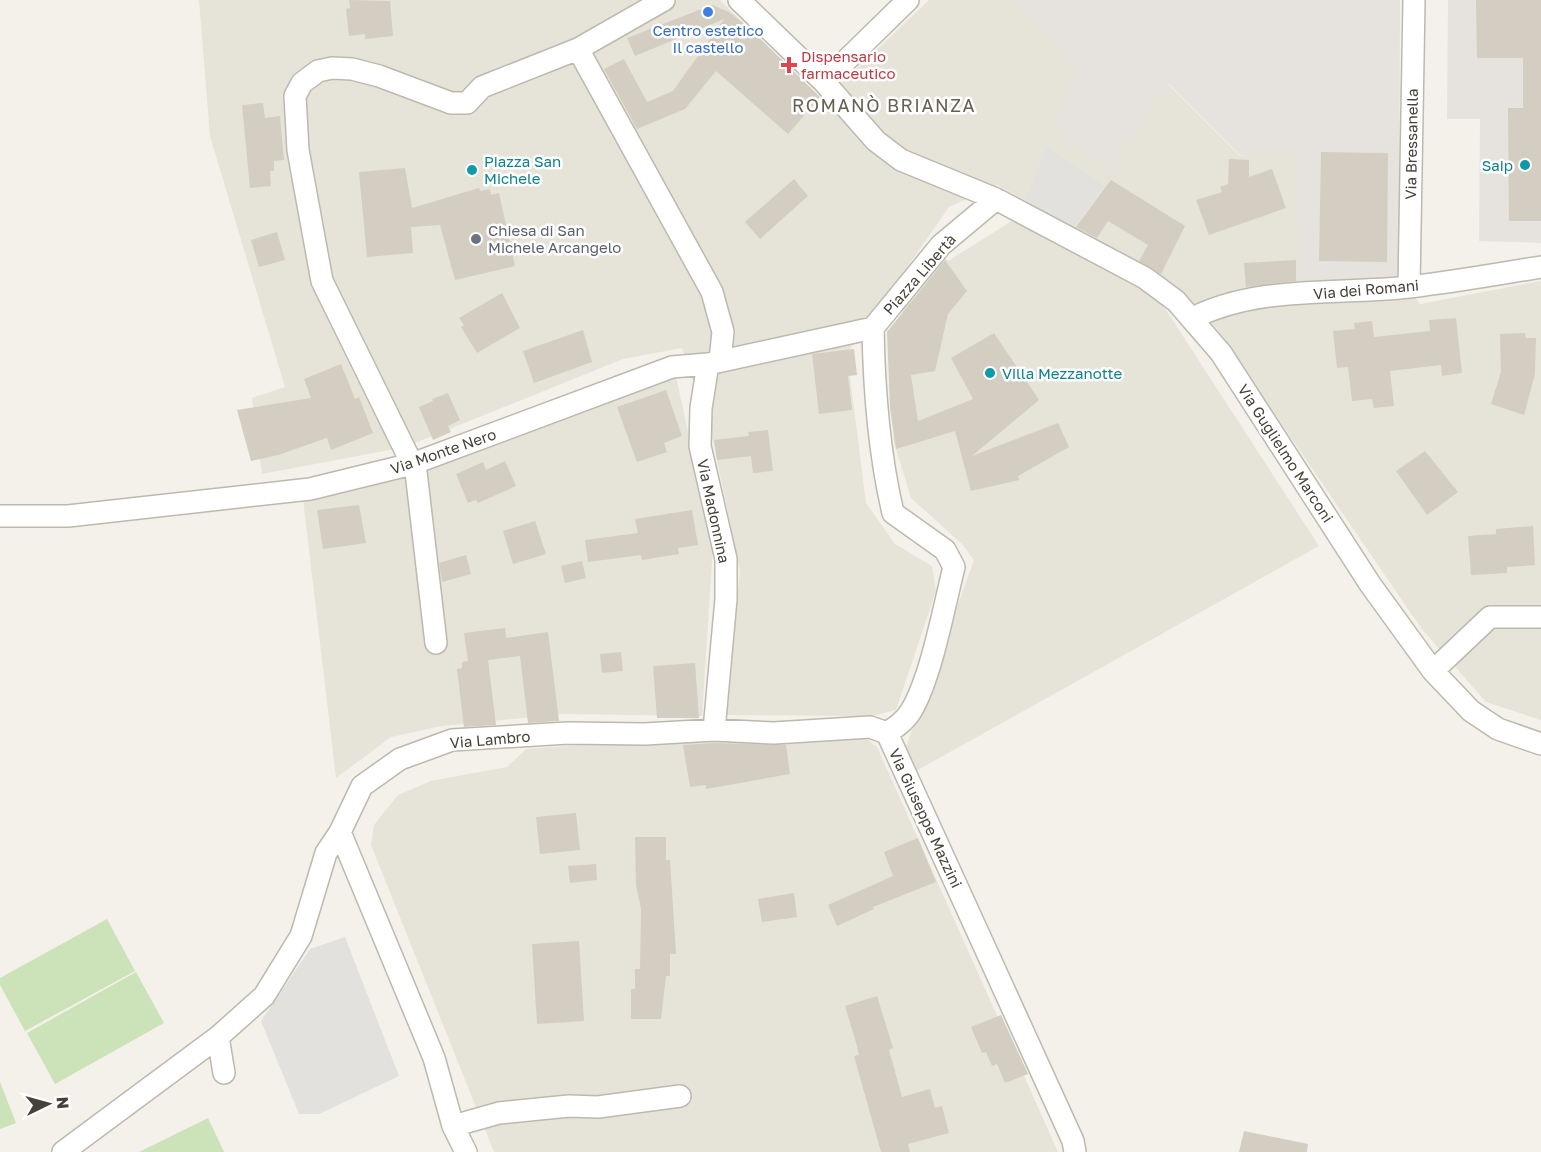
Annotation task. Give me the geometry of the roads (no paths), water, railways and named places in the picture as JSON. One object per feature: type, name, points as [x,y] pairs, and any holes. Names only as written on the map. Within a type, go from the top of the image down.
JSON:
[{"type":"street","points":[[436,643],[416,472],[322,281],[298,150],[295,96],[308,78],[318,71],[332,68],[352,69],[451,103],[467,103],[482,87],[578,49],[664,0]]},
{"type":"street","name":"Via Guglielmo Marconi","points":[[739,0],[824,82],[876,141],[902,160],[996,199],[1145,278],[1176,301],[1221,353],[1370,584],[1433,671],[1471,711],[1498,729],[1541,744]]},
{"type":"street","points":[[824,82],[908,0]]},
{"type":"street","name":"Via Bressanella","points":[[1409,287],[1414,0]]},
{"type":"street","name":"Via Madonnina","points":[[578,49],[712,292],[723,332],[701,408],[700,446],[726,559],[726,599],[714,730]]},
{"type":"street","name":"Piazza Libertà","points":[[873,328],[941,245],[996,199]]},
{"type":"street","name":"Via dei Romani","points":[[1193,318],[1212,309],[1248,298],[1409,287],[1541,267]]},
{"type":"street","name":"Via Monte Nero","points":[[0,516],[68,516],[310,489],[412,464],[672,367],[714,362],[821,341],[873,328]]},
{"type":"street","name":"Via Giuseppe Mazzini","points":[[873,328],[880,433],[893,513],[945,550],[954,567],[923,683],[911,712],[899,725],[887,733],[1073,1141],[1075,1152]]},
{"type":"street","points":[[1433,671],[1490,617],[1541,617]]},
{"type":"street","name":"Via Lambro","points":[[63,1152],[218,1037],[264,996],[301,936],[326,853],[340,832],[362,786],[400,759],[452,740],[568,732],[645,734],[714,730],[774,733],[870,727],[887,733]]},
{"type":"street","points":[[340,832],[434,1058],[453,1126],[466,1152]]},
{"type":"street","points":[[218,1037],[224,1073]]},
{"type":"street","points":[[453,1126],[500,1113],[569,1106],[598,1107],[680,1096]]},
{"type":"place","name":"Centro estetico Il castello","points":[[708,12]]},
{"type":"place","name":"Dispensario farmaceutico","points":[[789,65]]},
{"type":"place","name":"Saip","points":[[1525,165]]},
{"type":"place","name":"Piazza San Michele","points":[[472,170]]},
{"type":"place","name":"Chiesa di San Michele Arcangelo","points":[[476,239]]},
{"type":"place","name":"Villa Mezzanotte","points":[[990,373]]},
{"type":"district","name":"ROMANÒ BRIANZA","points":[[884,105]]}]
